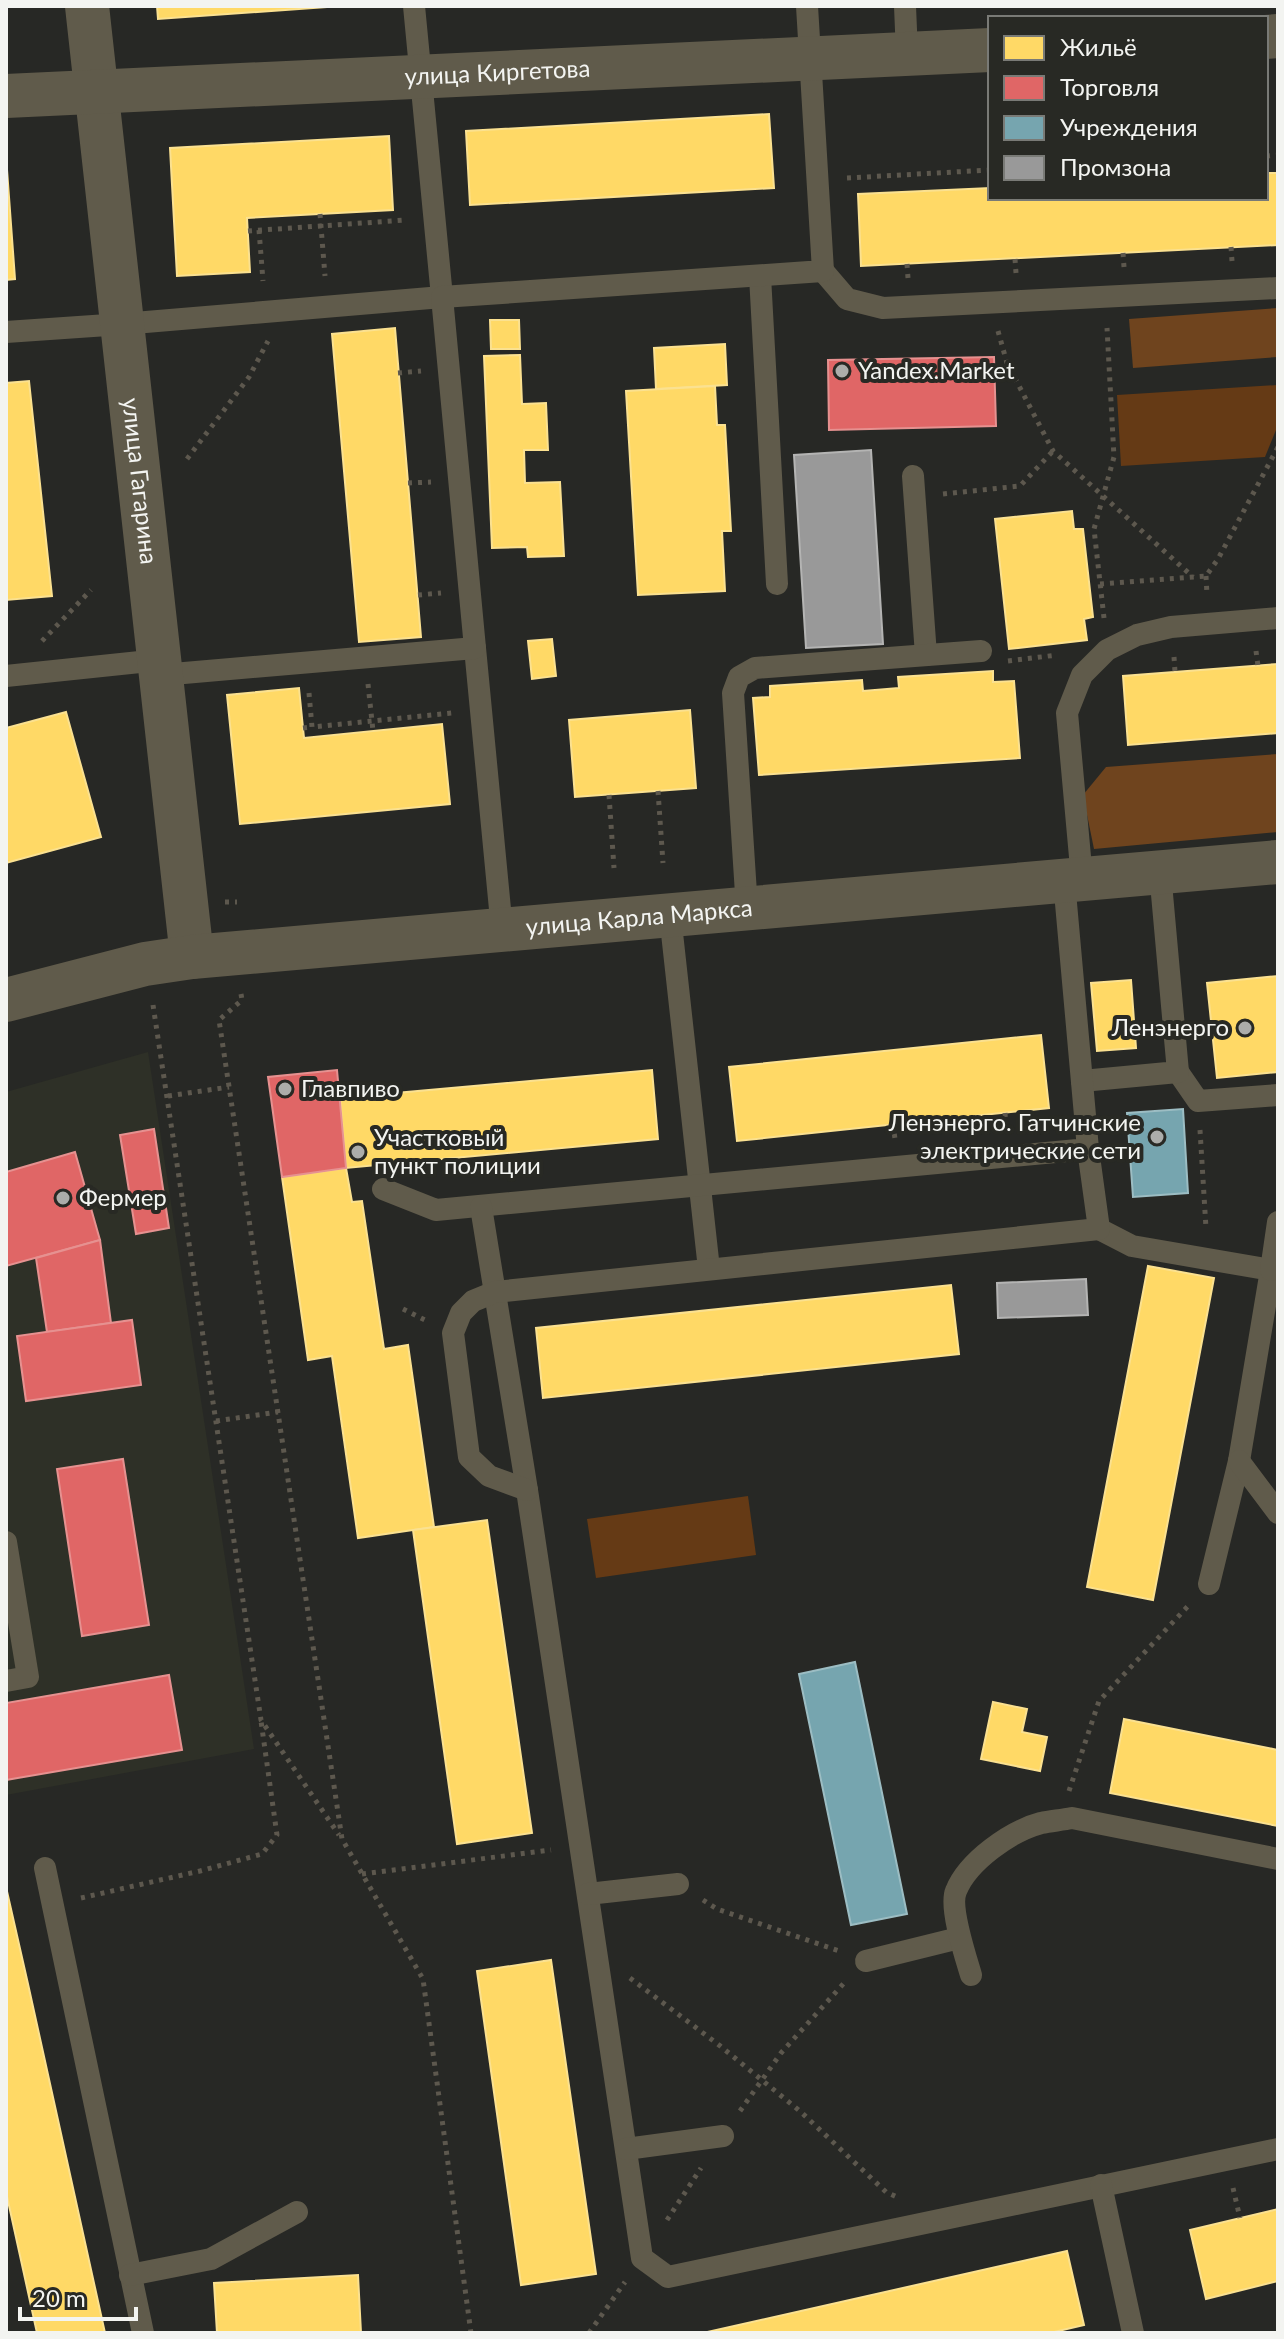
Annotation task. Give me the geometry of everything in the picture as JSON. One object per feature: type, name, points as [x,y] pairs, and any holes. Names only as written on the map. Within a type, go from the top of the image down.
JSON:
[{"type":"street","name":"улица Гагарина","points":[[87,6],[192,957]]},
{"type":"street","name":"улица Киргетова","points":[[6,96],[988,50]]},
{"type":"street","name":"улица Карла Маркса","points":[[6,1000],[145,964],[192,957],[1278,862]]},
{"type":"lane","points":[[414,6],[502,930]]},
{"type":"lane","points":[[807,6],[823,271],[847,299],[883,308],[1278,288]]},
{"type":"lane","points":[[905,6],[907,54]]},
{"type":"lane","points":[[6,332],[442,297],[823,271]]},
{"type":"lane","points":[[760,276],[777,584]]},
{"type":"lane","points":[[914,487],[926,655]]},
{"type":"lane","points":[[1099,1229],[1082,1081],[1067,713],[1082,675],[1107,650],[1137,635],[1171,627],[1278,618]]},
{"type":"lane","points":[[8,676],[306,663],[475,648]]},
{"type":"lane","points":[[747,909],[733,693],[739,677],[755,668],[981,651]]},
{"type":"lane","points":[[1160,872],[1178,1072],[1198,1101],[1278,1095]]},
{"type":"lane","points":[[670,915],[709,1269]]},
{"type":"lane","points":[[1082,1081],[1178,1072]]},
{"type":"lane","points":[[383,1189],[436,1210],[1088,1149]]},
{"type":"lane","points":[[481,1207],[527,1490],[642,2258],[668,2277],[1278,2149]]},
{"type":"lane","points":[[1209,1584],[1239,1461],[1278,1222]]},
{"type":"lane","points":[[527,1490],[489,1476],[469,1457],[453,1333],[461,1313],[473,1301],[495,1292],[1099,1229],[1132,1246],[1271,1270]]},
{"type":"lane","points":[[1239,1461],[1278,1513]]},
{"type":"lane","points":[[6,1542],[28,1677],[6,1681]]},
{"type":"lane","points":[[971,1975],[959,1938],[954,1893],[973,1865],[1006,1838],[1040,1823],[1072,1818],[1278,1859]]},
{"type":"lane","points":[[45,1868],[143,2333]]},
{"type":"lane","points":[[588,1894],[678,1884]]},
{"type":"lane","points":[[866,1961],[959,1938]]},
{"type":"lane","points":[[626,2149],[723,2136]]},
{"type":"lane","points":[[1101,2185],[1133,2333]]},
{"type":"lane","points":[[130,2275],[211,2259],[297,2212]]},
{"type":"path","points":[[818,179],[988,170]]},
{"type":"path","points":[[320,214],[327,307]]},
{"type":"path","points":[[248,231],[434,218]]},
{"type":"path","points":[[187,459],[249,377],[276,311],[259,230]]},
{"type":"path","points":[[981,651],[1003,661],[1107,650],[1094,529],[1114,457],[1105,297]]},
{"type":"path","points":[[991,303],[1007,363],[1053,451],[1193,577]]},
{"type":"path","points":[[1100,584],[1206,576],[1278,447]]},
{"type":"path","points":[[914,487],[1020,486],[1053,451]]},
{"type":"path","points":[[1088,573],[1098,572]]},
{"type":"path","points":[[8,676],[91,590]]},
{"type":"path","points":[[306,663],[312,727]]},
{"type":"path","points":[[303,728],[481,710]]},
{"type":"path","points":[[372,721],[373,731]]},
{"type":"path","points":[[658,791],[663,863]]},
{"type":"path","points":[[609,795],[614,868]]},
{"type":"path","points":[[240,988],[242,1000],[219,1020],[342,1839]]},
{"type":"path","points":[[52,1905],[262,1854],[277,1835],[153,1002]]},
{"type":"path","points":[[168,1096],[229,1087]]},
{"type":"path","points":[[1198,1101],[1208,1259]]},
{"type":"path","points":[[216,1421],[278,1412]]},
{"type":"path","points":[[1058,1821],[1099,1701],[1209,1584]]},
{"type":"path","points":[[261,1720],[342,1839],[423,1979],[471,2333]]},
{"type":"path","points":[[362,1874],[580,1846]]},
{"type":"path","points":[[589,2333],[781,2053],[866,1961],[717,1909],[678,1884]]},
{"type":"path","points":[[597,1954],[675,2010],[801,2112],[886,2192],[937,2219]]},
{"type":"shaded area","points":[[1278,308],[1278,357],[1133,368],[1129,319]]},
{"type":"shaded area","points":[[1278,385],[1278,425],[1265,457],[1121,466],[1117,395]]},
{"type":"shaded area","points":[[1278,754],[1278,832],[1094,849],[1083,795],[1106,767]]},
{"type":"shaded area","points":[[148,1052],[254,1749],[6,1795],[6,1092]]},
{"type":"shaded area","points":[[748,1496],[756,1555],[596,1578],[587,1519]]},
{"type":"building: Жильё","points":[[157,6],[341,6],[158,19]]},
{"type":"building: Жильё","points":[[769,114],[774,188],[470,205],[466,131]]},
{"type":"building: Жильё","points":[[389,136],[393,210],[247,218],[250,272],[177,276],[170,148]]},
{"type":"building: Жильё","points":[[6,156],[15,279],[6,280]]},
{"type":"building: Жильё","points":[[1268,173],[1278,173],[1278,245],[861,266],[858,194],[988,188],[988,200],[1268,200]]},
{"type":"building: Жильё","points":[[490,320],[519,320],[520,349],[491,349]]},
{"type":"building: Жильё","points":[[395,328],[421,637],[359,642],[332,334]]},
{"type":"building: Жильё","points":[[725,344],[727,385],[656,389],[654,348]]},
{"type":"building: Жильё","points":[[520,355],[522,404],[546,403],[548,450],[524,450],[525,483],[560,482],[564,556],[528,557],[527,547],[492,548],[484,356]]},
{"type":"building: Жильё","points":[[29,381],[52,596],[6,600],[6,383]]},
{"type":"building: Жильё","points":[[715,386],[717,425],[725,425],[731,531],[722,531],[725,591],[638,595],[626,391]]},
{"type":"building: Жильё","points":[[1072,511],[1074,529],[1083,529],[1093,617],[1084,619],[1087,640],[1009,649],[995,519]]},
{"type":"building: Жильё","points":[[552,639],[556,676],[532,679],[528,641]]},
{"type":"building: Жильё","points":[[1278,664],[1278,733],[1128,745],[1123,676]]},
{"type":"building: Жильё","points":[[993,671],[993,682],[1014,681],[1020,758],[759,775],[753,698],[770,697],[770,686],[862,680],[863,691],[899,688],[898,677]]},
{"type":"building: Жильё","points":[[299,688],[304,738],[442,724],[450,804],[240,824],[227,695]]},
{"type":"building: Жильё","points":[[690,710],[696,788],[575,797],[569,720]]},
{"type":"building: Жильё","points":[[66,712],[101,837],[6,863],[6,728]]},
{"type":"building: Жильё","name":"Ленэнерго","points":[[1278,976],[1278,1072],[1217,1078],[1207,983]]},
{"type":"building: Жильё","points":[[1131,980],[1136,1048],[1097,1051],[1091,983]]},
{"type":"building: Жильё","points":[[1041,1035],[1049,1108],[737,1141],[729,1067]]},
{"type":"building: Жильё","points":[[652,1070],[658,1139],[346,1168],[340,1098]]},
{"type":"building: Жильё","points":[[346,1168],[352,1202],[362,1201],[384,1349],[408,1345],[434,1527],[358,1538],[332,1356],[308,1360],[282,1177]]},
{"type":"building: Жильё","points":[[1148,1266],[1214,1278],[1153,1600],[1087,1587]]},
{"type":"building: Жильё","points":[[951,1285],[959,1354],[543,1398],[536,1328]]},
{"type":"building: Жильё","points":[[487,1520],[532,1833],[457,1844],[413,1530]]},
{"type":"building: Жильё","points":[[993,1702],[1027,1709],[1022,1732],[1047,1737],[1040,1771],[981,1759]]},
{"type":"building: Жильё","points":[[1124,1719],[1278,1750],[1278,1826],[1110,1793]]},
{"type":"building: Жильё","points":[[6,1887],[105,2333],[37,2333],[6,2192]]},
{"type":"building: Жильё","points":[[551,1960],[596,2274],[521,2285],[477,1971]]},
{"type":"building: Жильё","points":[[1278,2209],[1278,2281],[1206,2299],[1190,2230]]},
{"type":"building: Жильё","points":[[1067,2251],[1084,2325],[1050,2333],[703,2333]]},
{"type":"building: Жильё","points":[[358,2275],[361,2333],[217,2333],[214,2283]]},
{"type":"building: Торговля","points":[[994,357],[996,426],[829,430],[828,360]]},
{"type":"building: Торговля","points":[[337,1070],[346,1168],[282,1177],[268,1077]]},
{"type":"building: Торговля","points":[[154,1129],[169,1228],[136,1234],[120,1135]]},
{"type":"building: Торговля","points":[[75,1152],[100,1240],[6,1266],[6,1172]]},
{"type":"building: Торговля","points":[[100,1240],[111,1323],[47,1332],[36,1258]]},
{"type":"building: Торговля","points":[[132,1320],[141,1385],[26,1401],[17,1336]]},
{"type":"building: Торговля","points":[[123,1459],[149,1625],[82,1636],[57,1469]]},
{"type":"building: Торговля","points":[[169,1675],[182,1750],[6,1780],[6,1703]]},
{"type":"building: Учреждения","name":"Ленэнерго. Гатчинские электрические сети","points":[[1183,1109],[1188,1193],[1133,1197],[1127,1113]]},
{"type":"building: Учреждения","points":[[855,1662],[907,1914],[851,1925],[799,1674]]},
{"type":"building: Промзона","points":[[871,450],[883,644],[806,648],[794,455]]},
{"type":"building: Промзона","points":[[1086,1279],[1088,1315],[998,1318],[997,1283]]},
{"type":"place","name":"Yandex.Market","points":[[842,371]]},
{"type":"place","name":"Ленэнерго","points":[[1245,1028]]},
{"type":"place","name":"Главпиво","points":[[285,1089]]},
{"type":"place","name":"Ленэнерго. Гатчинские электрические сети","points":[[1157,1137]]},
{"type":"place","name":"Участковый пункт полиции","points":[[358,1152]]},
{"type":"place","name":"Фермер","points":[[63,1198]]}]
